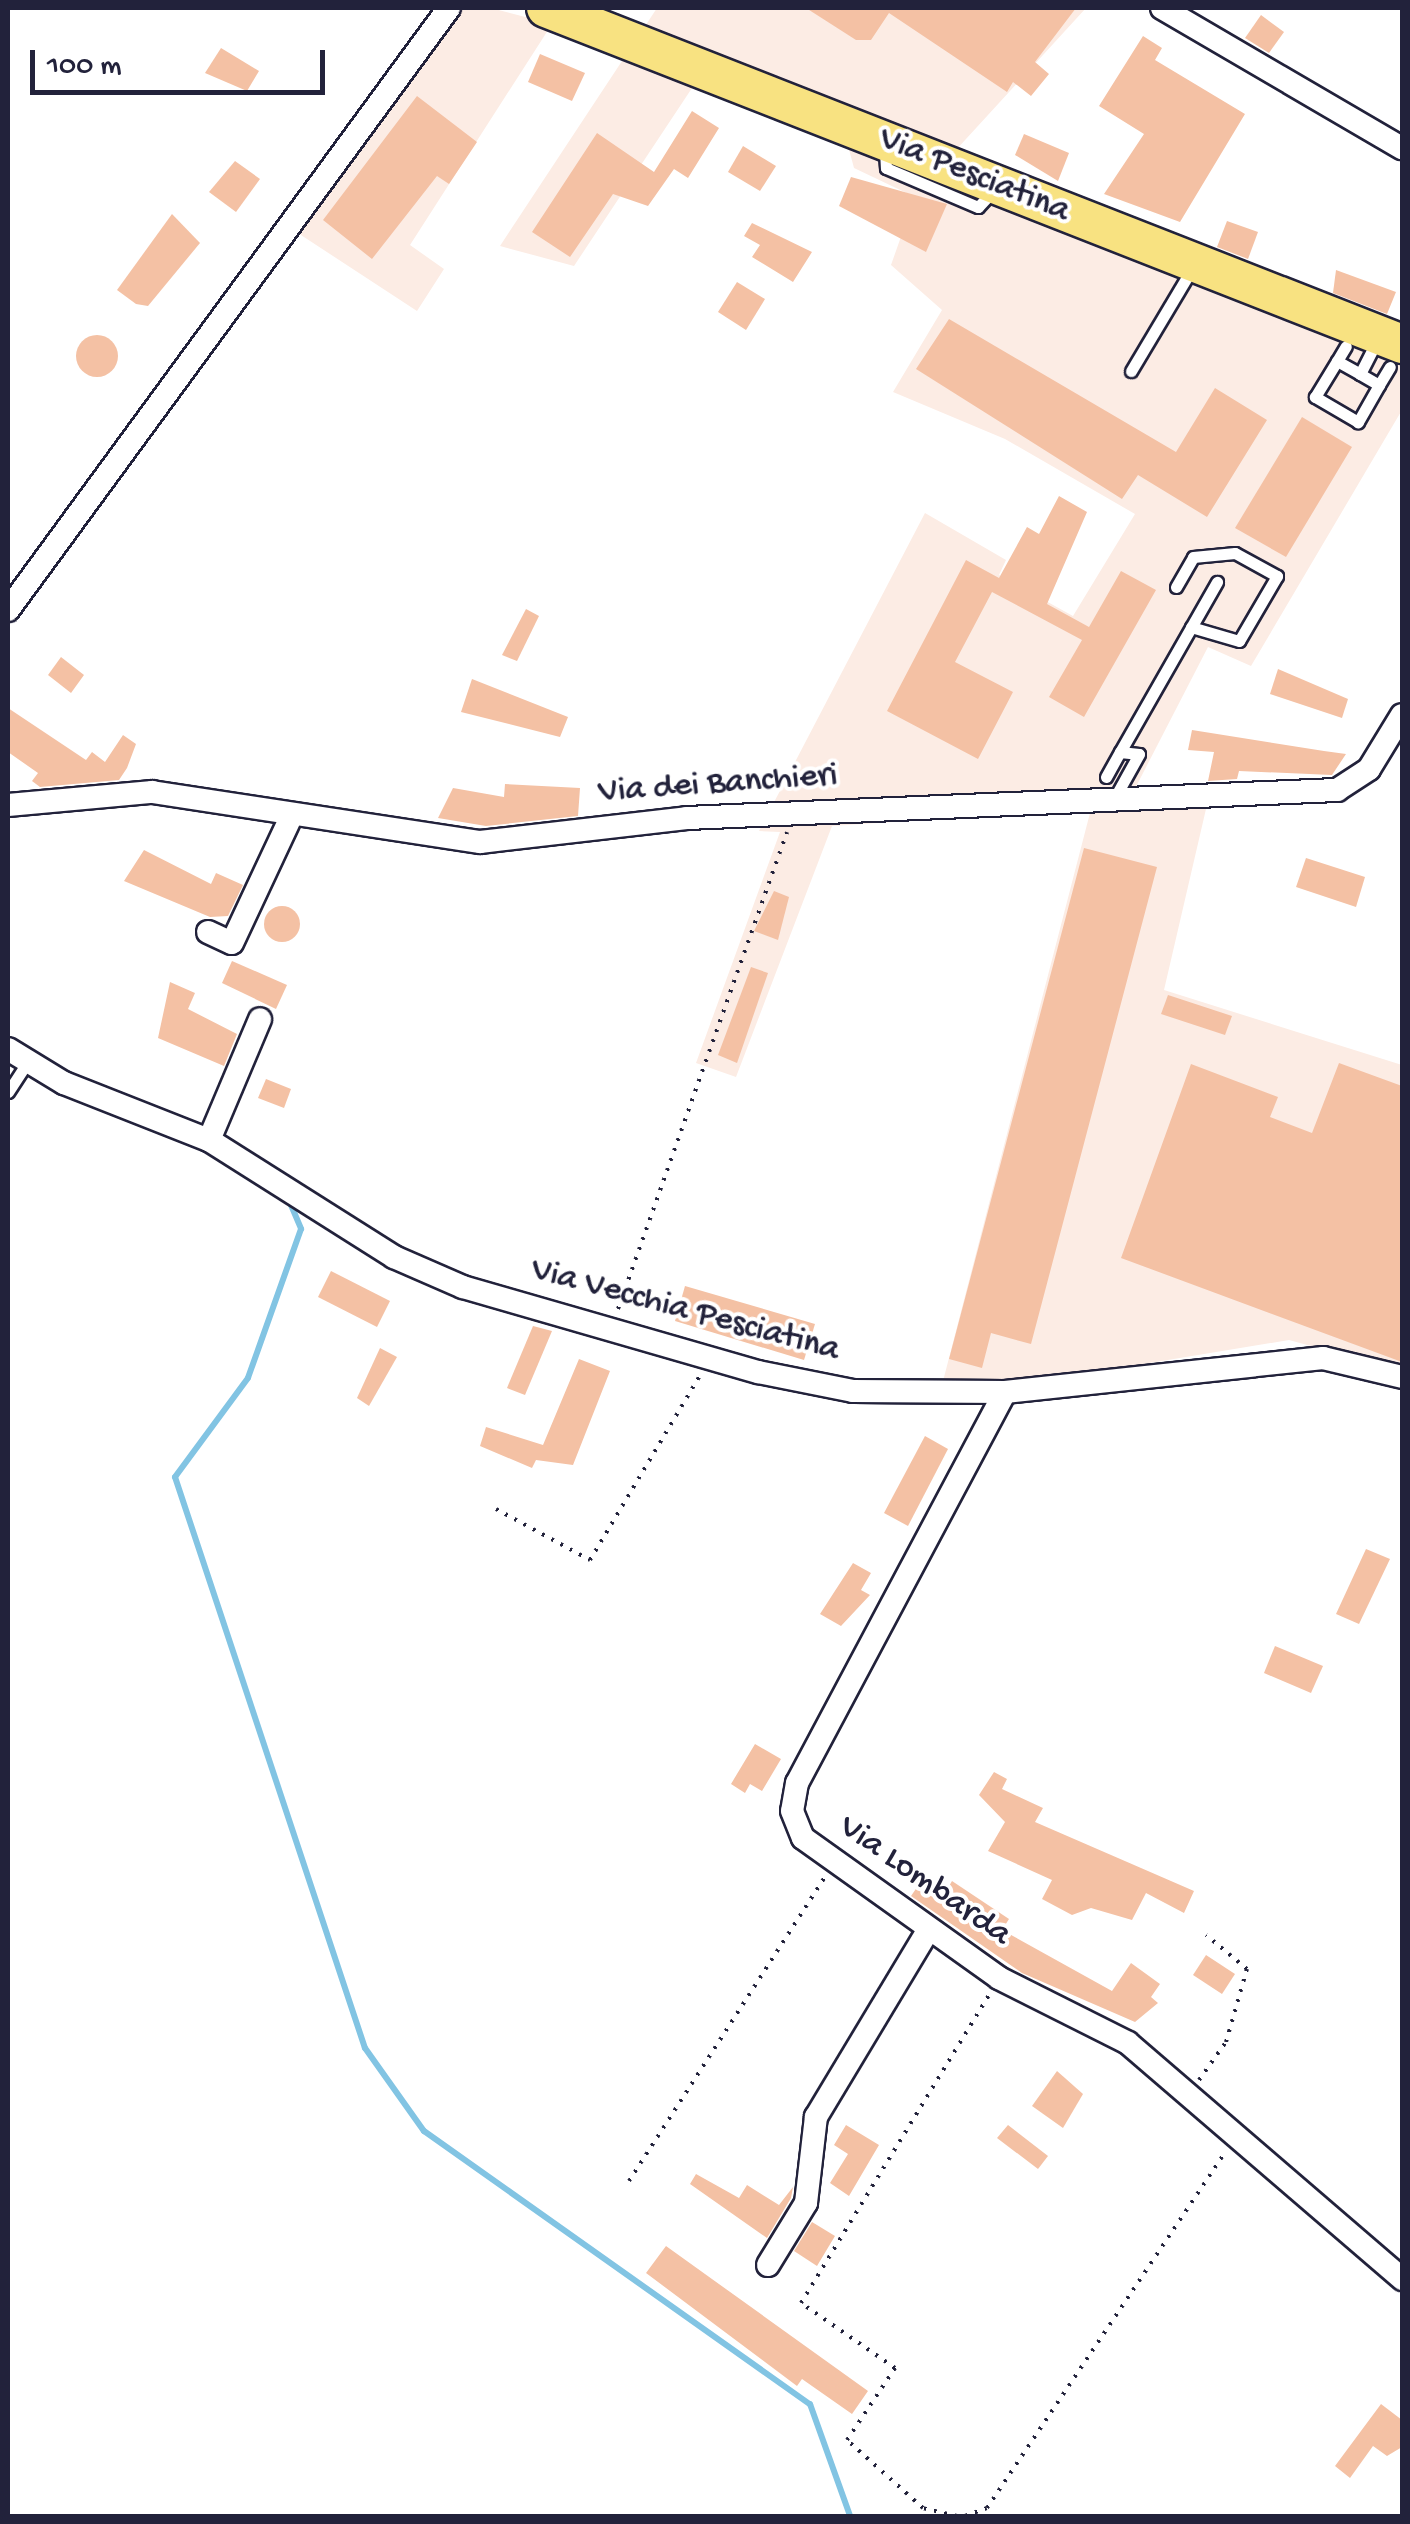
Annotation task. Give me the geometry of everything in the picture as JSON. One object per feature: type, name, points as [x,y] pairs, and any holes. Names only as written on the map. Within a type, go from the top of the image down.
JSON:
[{"type":"main road","name":"Via Pesciatina","points":[[546,8],[1196,264],[1379,348]]},
{"type":"street","points":[[8,610],[448,8]]},
{"type":"street","points":[[1162,8],[1402,148]]},
{"type":"street","name":"Via dei Banchieri","points":[[8,805],[152,792],[290,819],[480,842],[794,814],[1337,790],[1369,769],[1402,715]]},
{"type":"street","points":[[208,932],[232,943],[290,819]]},
{"type":"street","points":[[210,1140],[260,1019]]},
{"type":"street","name":"Via Vecchia Pesciatina","points":[[19,1063],[210,1140],[394,1257],[611,1330],[853,1391],[1006,1392],[1323,1358],[1402,1378]]},
{"type":"street","name":"Via Lombarda","points":[[1006,1392],[797,1783],[792,1811],[803,1838],[928,1932],[999,1978],[1076,2010],[1188,2095],[1402,2279]]},
{"type":"street","points":[[768,2265],[806,2204],[816,2117],[928,1932]]},
{"type":"lane","points":[[1131,370],[1196,264]]},
{"type":"lane","points":[[1379,348],[1380,385],[1358,422],[1316,398],[1337,361],[1379,348]]},
{"type":"lane","points":[[1360,374],[1379,348]]},
{"type":"lane","points":[[1337,361],[1380,385]]},
{"type":"lane","points":[[1176,587],[1193,558],[1235,552],[1277,576],[1239,641],[1191,627]]},
{"type":"lane","points":[[1106,776],[1217,582]]},
{"type":"lane","points":[[1114,799],[1139,754],[1120,752]]},
{"type":"lane","points":[[8,1092],[19,1063]]},
{"type":"path","points":[[611,1330],[794,814]]},
{"type":"path","points":[[496,1509],[590,1560],[710,1358]]},
{"type":"path","points":[[629,2181],[833,1864]]},
{"type":"path","points":[[1188,2095],[1226,2042],[1247,1969],[1206,1934]]},
{"type":"path","points":[[958,2516],[923,2508],[847,2440],[895,2368],[801,2302],[999,1978]]},
{"type":"path","points":[[965,2516],[987,2508],[1237,2137]]},
{"type":"shaded area","points":[[434,8],[491,8],[552,24],[410,245],[444,269],[417,311],[278,220]]},
{"type":"shaded area","points":[[657,8],[1086,8],[955,151],[1402,333],[1402,410],[1251,666],[1208,647],[1125,808],[1206,809],[1164,990],[1402,1065],[1402,1371],[1289,1340],[1071,1376],[942,1385],[1091,809],[832,826],[736,1077],[696,1063],[780,832],[759,831],[925,513],[1006,560],[999,575],[1073,616],[1135,514],[1005,439],[893,392],[942,310],[891,265],[915,197],[854,168],[847,142],[696,82],[574,266],[500,246]]},
{"type":"building","points":[[806,8],[1076,8],[1035,62],[1049,74],[1031,96],[1013,82],[1007,92],[889,13],[871,40],[856,40]]},
{"type":"building","points":[[1261,15],[1284,32],[1269,53],[1245,38]]},
{"type":"building","points":[[1143,36],[1162,48],[1155,60],[1245,114],[1180,222],[1104,194],[1144,134],[1099,106]]},
{"type":"building","points":[[221,48],[259,71],[247,91],[205,73]]},
{"type":"building","points":[[540,54],[585,73],[572,101],[528,82]]},
{"type":"building","points":[[417,96],[477,142],[449,184],[437,176],[372,259],[323,220]]},
{"type":"building","points":[[692,111],[719,128],[688,178],[674,169],[648,206],[613,194],[570,257],[532,232],[597,133],[654,172]]},
{"type":"building","points":[[1024,134],[1069,153],[1058,181],[1015,155]]},
{"type":"building","points":[[743,146],[776,166],[760,191],[728,172]]},
{"type":"building","points":[[235,161],[260,179],[236,212],[209,192]]},
{"type":"building","points":[[851,177],[947,204],[926,252],[839,206]]},
{"type":"building","points":[[172,214],[200,243],[148,306],[136,304],[117,290]]},
{"type":"building","points":[[1227,221],[1258,232],[1248,259],[1217,247]]},
{"type":"building","points":[[752,223],[812,252],[793,282],[752,257],[760,245],[744,236]]},
{"type":"building","points":[[1336,270],[1396,292],[1387,314],[1333,293]]},
{"type":"building","points":[[737,282],[765,299],[746,330],[718,312]]},
{"type":"building","points":[[949,319],[1176,452],[1215,388],[1267,420],[1207,517],[1138,475],[1122,499],[916,369]]},
{"type":"building","points":[[97,335],[112,341],[118,356],[112,371],[97,377],[82,371],[76,356],[82,341]]},
{"type":"building","points":[[1302,417],[1352,447],[1286,557],[1235,528]]},
{"type":"building","points":[[1059,496],[1087,512],[1047,604],[1089,627],[1121,571],[1156,590],[1084,717],[1049,697],[1082,640],[992,592],[955,662],[1013,692],[978,759],[887,711],[966,560],[999,578],[1027,527],[1039,534]]},
{"type":"building","points":[[526,609],[539,616],[517,661],[502,655]]},
{"type":"building","points":[[61,657],[84,675],[71,693],[48,675]]},
{"type":"building","points":[[1278,669],[1348,699],[1342,718],[1270,694]]},
{"type":"building","points":[[472,679],[568,717],[560,737],[461,712]]},
{"type":"building","points":[[8,708],[86,760],[92,752],[105,762],[123,735],[136,744],[127,768],[119,780],[40,787],[32,781],[38,773],[8,752]]},
{"type":"building","points":[[1192,730],[1346,754],[1332,775],[1239,771],[1237,779],[1208,781],[1214,752],[1188,750]]},
{"type":"building","points":[[505,784],[580,788],[578,816],[486,826],[438,818],[453,788],[504,797]]},
{"type":"building","points":[[1084,848],[1157,867],[1031,1344],[991,1333],[982,1368],[949,1359]]},
{"type":"building","points":[[144,850],[211,884],[216,873],[243,885],[228,916],[210,917],[124,881]]},
{"type":"building","points":[[1306,858],[1365,877],[1356,907],[1296,887]]},
{"type":"building","points":[[774,891],[789,897],[778,940],[754,931]]},
{"type":"building","points":[[282,906],[295,911],[300,924],[295,937],[282,942],[269,937],[264,924],[269,911]]},
{"type":"building","points":[[232,961],[287,985],[276,1009],[222,983]]},
{"type":"building","points":[[751,967],[768,973],[737,1063],[718,1055]]},
{"type":"building","points":[[170,982],[195,993],[188,1009],[237,1034],[224,1066],[158,1038]]},
{"type":"building","points":[[1168,995],[1232,1016],[1225,1035],[1161,1014]]},
{"type":"building","points":[[1339,1063],[1402,1086],[1402,1362],[1121,1258],[1191,1064],[1278,1097],[1270,1117],[1312,1133]]},
{"type":"building","points":[[266,1079],[291,1089],[284,1108],[258,1098]]},
{"type":"building","points":[[331,1271],[390,1301],[377,1327],[318,1297]]},
{"type":"building","points":[[685,1286],[815,1324],[804,1360],[675,1321]]},
{"type":"building","points":[[533,1326],[552,1331],[525,1395],[507,1388]]},
{"type":"building","points":[[380,1348],[397,1357],[369,1406],[357,1398]]},
{"type":"building","points":[[579,1359],[610,1371],[573,1465],[536,1460],[532,1468],[480,1446],[486,1427],[543,1445]]},
{"type":"building","points":[[925,1436],[948,1449],[908,1526],[884,1513]]},
{"type":"building","points":[[1366,1549],[1390,1559],[1359,1624],[1336,1614]]},
{"type":"building","points":[[853,1563],[871,1573],[861,1590],[870,1595],[841,1626],[820,1614]]},
{"type":"building","points":[[1275,1646],[1323,1666],[1311,1693],[1264,1673]]},
{"type":"building","points":[[755,1744],[781,1759],[762,1791],[750,1784],[745,1793],[731,1784]]},
{"type":"building","points":[[994,1772],[1007,1779],[1002,1789],[1043,1808],[1035,1822],[1194,1891],[1184,1913],[1146,1893],[1132,1920],[1091,1908],[1072,1915],[1042,1899],[1052,1880],[988,1851],[1005,1822],[979,1795]]},
{"type":"building","points":[[924,1877],[945,1893],[952,1881],[1009,1919],[1002,1930],[1112,1991],[1131,1963],[1160,1984],[1151,1997],[1158,2003],[1135,2022],[1022,1973],[911,1896]]},
{"type":"building","points":[[1206,1955],[1235,1974],[1222,1994],[1193,1975]]},
{"type":"building","points":[[1057,2071],[1083,2094],[1063,2128],[1032,2106]]},
{"type":"building","points":[[846,2125],[879,2145],[849,2196],[830,2183],[848,2154],[834,2145]]},
{"type":"building","points":[[1008,2125],[1048,2156],[1038,2169],[997,2138]]},
{"type":"building","points":[[696,2174],[739,2198],[747,2185],[779,2205],[793,2187],[791,2198],[767,2238],[690,2184]]},
{"type":"building","points":[[812,2222],[835,2236],[817,2266],[794,2251]]},
{"type":"building","points":[[666,2246],[868,2391],[852,2414],[802,2379],[797,2386],[646,2273]]},
{"type":"building","points":[[1381,2404],[1402,2420],[1402,2447],[1387,2456],[1373,2446],[1350,2478],[1335,2466]]},
{"type":"waterway","points":[[291,1205],[301,1229],[248,1378],[175,1477],[365,2048],[424,2131],[810,2404],[850,2516]]}]
